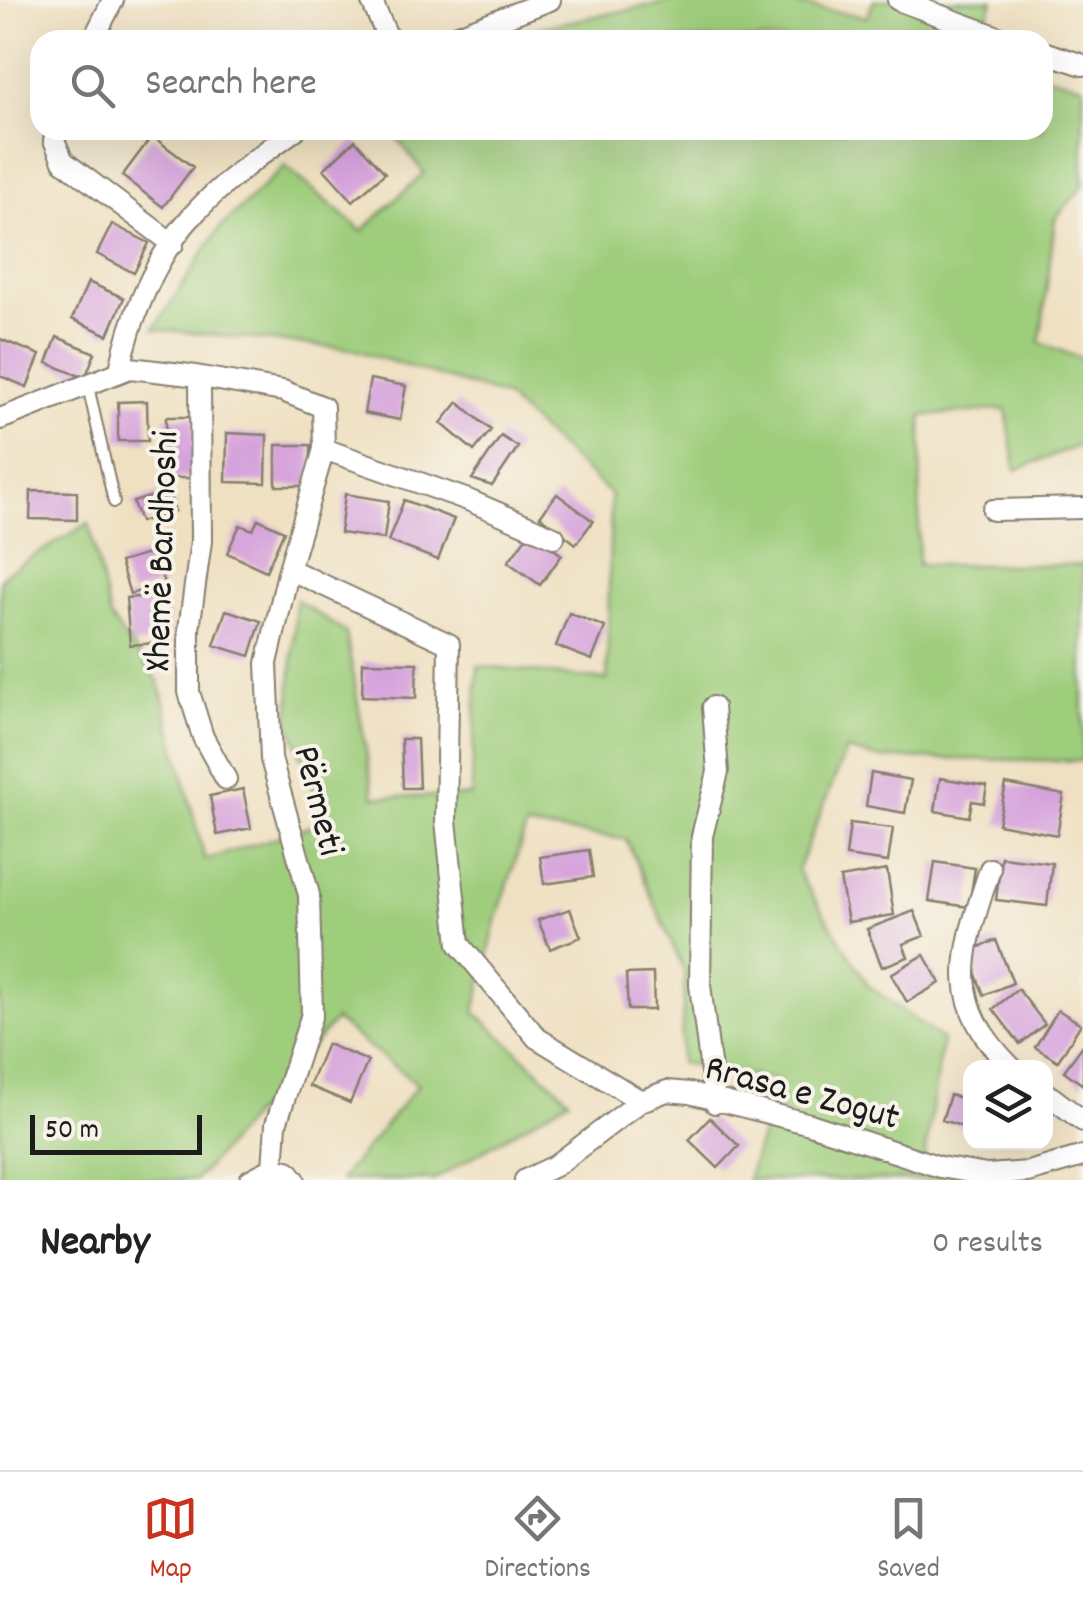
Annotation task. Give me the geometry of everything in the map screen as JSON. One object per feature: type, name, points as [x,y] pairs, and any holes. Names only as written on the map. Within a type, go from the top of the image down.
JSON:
[{"type":"street","points":[[98,30],[112,0]]},
{"type":"street","points":[[371,0],[384,30]]},
{"type":"street","points":[[486,0],[489,22]]},
{"type":"street","points":[[469,30],[550,0]]},
{"type":"street","points":[[898,0],[979,30]]},
{"type":"street","points":[[1053,55],[1083,65]]},
{"type":"street","points":[[54,140],[63,160],[173,244]]},
{"type":"street","points":[[0,419],[120,370],[135,309],[190,217],[282,140]]},
{"type":"street","name":"Përmeti","points":[[120,370],[200,377],[283,392],[323,407],[324,449],[289,568],[267,663],[271,759],[309,894],[312,1014],[276,1124],[273,1168]]},
{"type":"street","name":"Xhemë Bardhoshi","points":[[200,377],[201,541],[189,628],[188,692],[203,737],[226,779]]},
{"type":"street","points":[[324,449],[468,500],[554,537]]},
{"type":"street","points":[[992,510],[1083,508]]},
{"type":"street","points":[[289,568],[449,644],[446,821],[459,944],[538,1038],[641,1101]]},
{"type":"street","points":[[714,706],[718,772],[702,836],[700,985],[716,1102]]},
{"type":"street","points":[[990,869],[968,938],[963,969],[967,999],[978,1028],[1004,1060]]},
{"type":"street","name":"Rrasa e Zogut","points":[[525,1180],[555,1166],[641,1101],[667,1091],[810,1124],[940,1167],[988,1174],[1028,1172],[1083,1156]]},
{"type":"street","points":[[1053,1098],[1083,1121]]},
{"type":"street","points":[[250,1180],[273,1168],[288,1171],[295,1180]]},
{"type":"lane","points":[[88,386],[114,502]]},
{"type":"green space","points":[[679,0],[771,0],[867,17],[874,0],[993,0],[983,30],[526,30]]},
{"type":"green space","points":[[1053,78],[1083,85],[1083,186],[1055,219],[1040,343],[1083,359],[1083,444],[1016,470],[1006,409],[922,416],[918,565],[1083,565],[1083,761],[878,758],[846,750],[797,871],[869,986],[942,1040],[923,1170],[1020,1180],[747,1180],[779,1081],[680,1063],[685,973],[626,839],[526,827],[496,921],[475,1012],[569,1099],[434,1180],[340,1180],[418,1085],[335,1020],[196,1180],[0,1180],[0,581],[6,573],[89,523],[110,618],[159,682],[205,860],[325,822],[289,721],[296,600],[346,633],[374,797],[471,796],[478,666],[607,680],[611,495],[504,396],[352,349],[154,329],[219,229],[285,166],[362,231],[424,173],[399,140],[1053,140]]},
{"type":"building","points":[[149,140],[157,140],[193,167],[163,207],[122,176]]},
{"type":"building","points":[[355,140],[385,173],[353,201],[324,169]]},
{"type":"building","points":[[112,224],[149,243],[134,273],[97,254]]},
{"type":"building","points":[[88,282],[124,298],[108,335],[72,319]]},
{"type":"building","points":[[57,337],[95,353],[85,378],[47,363]]},
{"type":"building","points":[[0,339],[40,355],[27,387],[0,376]]},
{"type":"building","points":[[370,379],[406,386],[400,420],[364,413]]},
{"type":"building","points":[[147,401],[148,441],[118,441],[118,402]]},
{"type":"building","points":[[458,402],[491,430],[474,451],[441,423]]},
{"type":"building","points":[[166,417],[194,417],[194,478],[166,478]]},
{"type":"building","points":[[227,433],[267,435],[266,483],[226,482]]},
{"type":"building","points":[[501,436],[518,447],[492,486],[472,479]]},
{"type":"building","points":[[276,445],[311,445],[311,486],[276,486]]},
{"type":"building","points":[[31,491],[77,492],[77,520],[30,519]]},
{"type":"building","points":[[168,491],[175,511],[140,522],[133,502]]},
{"type":"building","points":[[345,494],[389,501],[384,539],[340,533]]},
{"type":"building","points":[[557,494],[593,521],[576,544],[540,516]]},
{"type":"building","points":[[404,500],[454,519],[438,560],[388,541]]},
{"type":"building","points":[[258,519],[284,531],[266,571],[227,553],[240,525],[253,530]]},
{"type":"building","points":[[530,532],[562,555],[540,585],[508,562]]},
{"type":"building","points":[[155,552],[164,584],[130,594],[120,562]]},
{"type":"building","points":[[162,595],[170,642],[130,645],[126,598]]},
{"type":"building","points":[[226,610],[261,621],[250,656],[214,645]]},
{"type":"building","points":[[569,613],[605,627],[592,660],[556,646]]},
{"type":"building","points":[[363,662],[417,663],[416,698],[362,696]]},
{"type":"building","points":[[401,739],[417,739],[419,788],[403,788]]},
{"type":"building","points":[[871,773],[911,780],[905,813],[866,806]]},
{"type":"building","points":[[940,778],[987,786],[984,803],[972,801],[969,817],[935,811]]},
{"type":"building","points":[[1006,784],[1064,795],[1057,835],[998,824]]},
{"type":"building","points":[[243,789],[251,828],[217,835],[210,796]]},
{"type":"building","points":[[850,823],[893,828],[888,862],[846,856]]},
{"type":"building","points":[[589,850],[593,877],[544,884],[540,857]]},
{"type":"building","points":[[1001,857],[1052,863],[1047,906],[996,900]]},
{"type":"building","points":[[935,862],[975,868],[969,907],[929,901]]},
{"type":"building","points":[[887,870],[894,915],[848,922],[840,878]]},
{"type":"building","points":[[570,909],[581,937],[550,949],[538,920]]},
{"type":"building","points":[[914,911],[924,936],[903,944],[908,957],[882,967],[867,929]]},
{"type":"building","points":[[996,940],[1013,983],[984,995],[967,952]]},
{"type":"building","points":[[924,955],[940,983],[907,1002],[891,974]]},
{"type":"building","points":[[653,973],[654,1010],[628,1010],[626,974]]},
{"type":"building","points":[[1018,989],[1045,1024],[1020,1044],[993,1009]]},
{"type":"building","points":[[1058,1010],[1081,1024],[1058,1061],[1035,1047]]},
{"type":"building","points":[[327,1044],[368,1061],[350,1103],[309,1086]]},
{"type":"building","points":[[1083,1045],[1083,1085],[1064,1071]]},
{"type":"building","points":[[950,1095],[963,1099],[963,1127],[942,1120]]},
{"type":"building","points":[[710,1118],[739,1146],[718,1168],[689,1140]]}]
